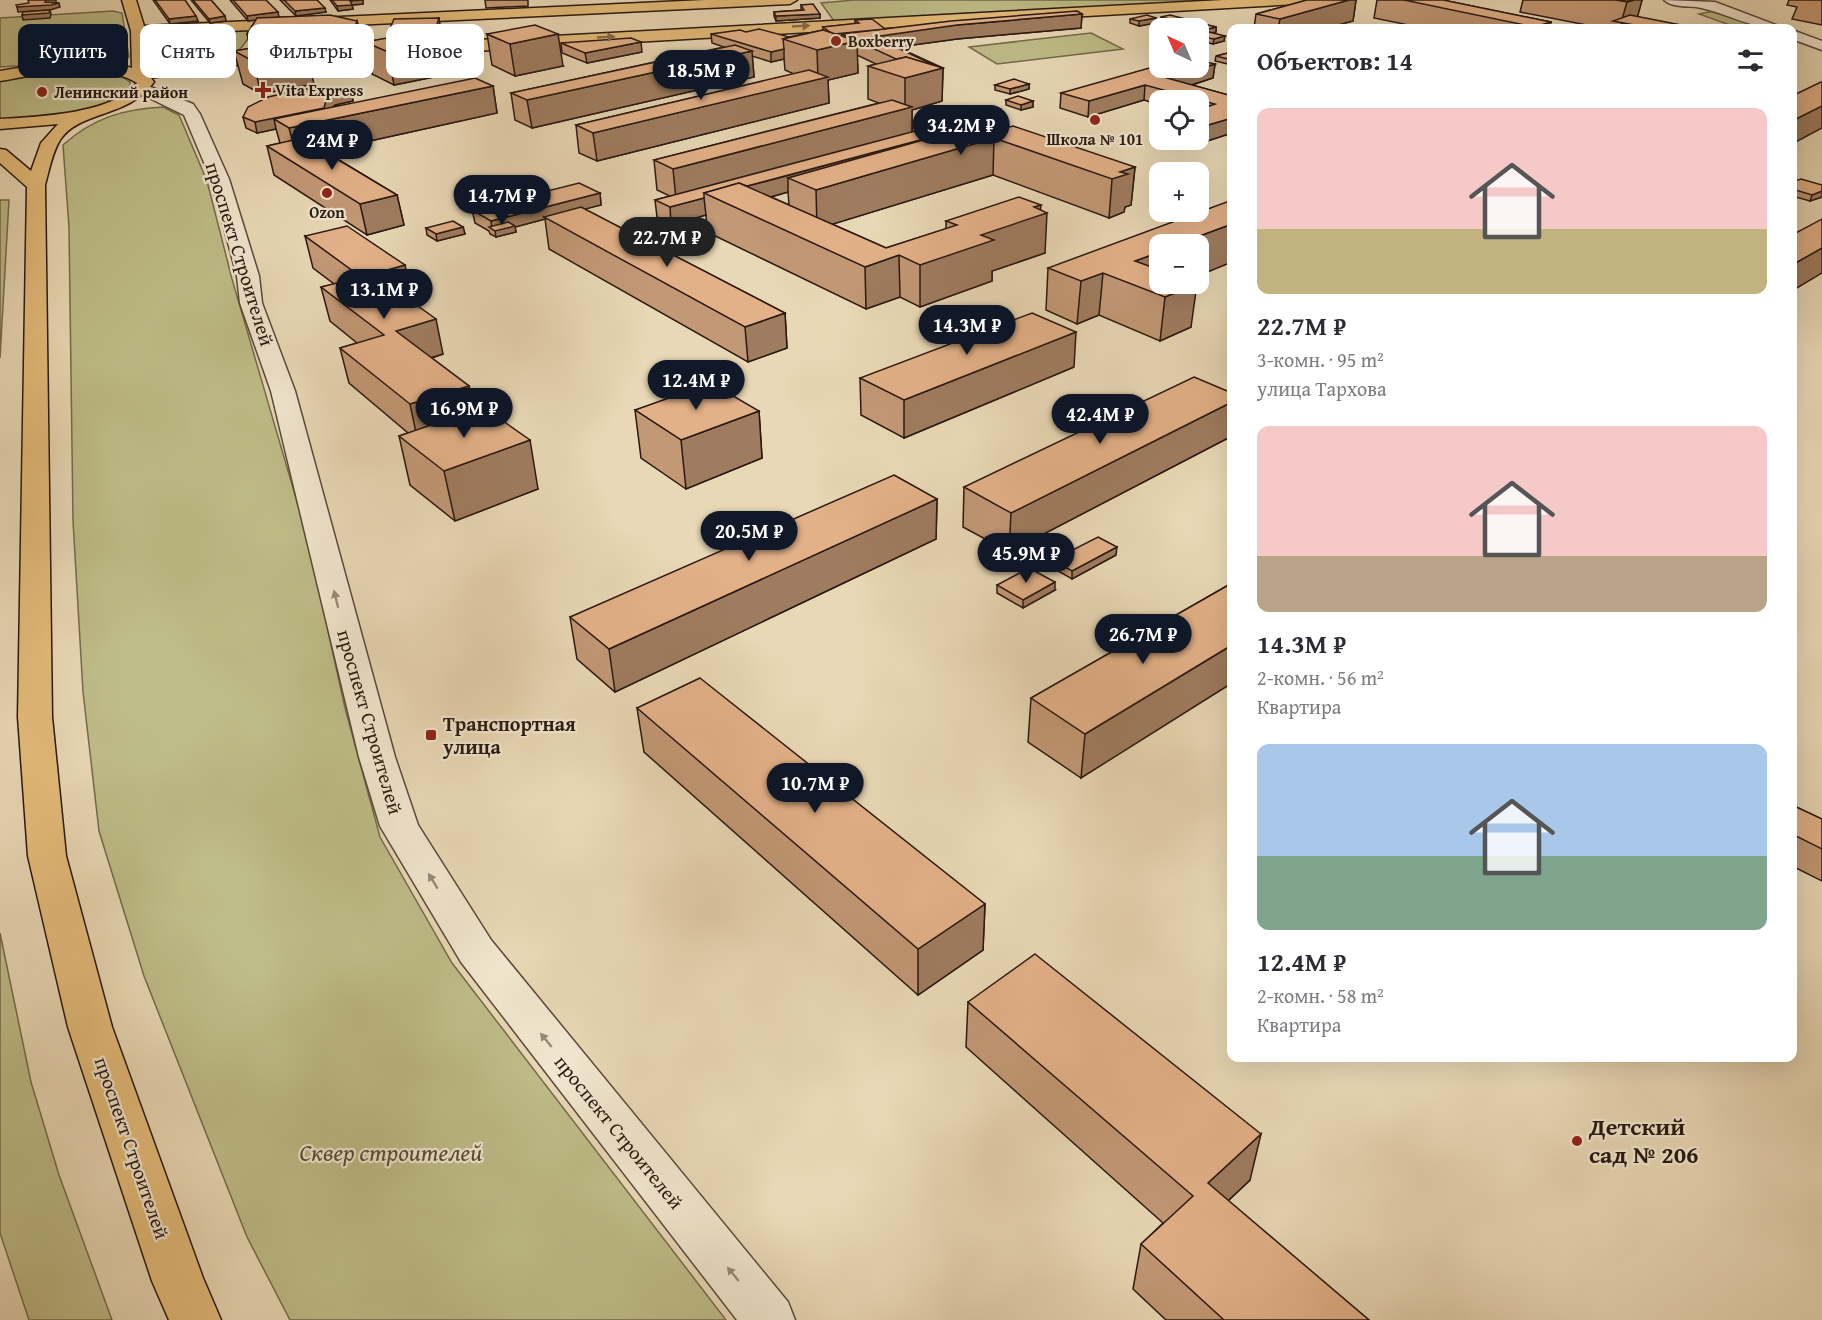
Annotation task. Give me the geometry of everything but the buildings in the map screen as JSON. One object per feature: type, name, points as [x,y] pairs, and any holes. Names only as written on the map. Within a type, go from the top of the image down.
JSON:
[{"type":"main road","points":[[129,0],[138,31],[141,83]]},
{"type":"main road","points":[[138,31],[790,0]]},
{"type":"main road","points":[[0,124],[57,118],[101,109],[120,103],[141,83],[215,61],[255,57],[1297,0]]},
{"type":"main road","points":[[128,78],[141,83]]},
{"type":"main road","name":"проспект Строителей","points":[[101,109],[57,131],[50,139],[36,185],[35,717],[47,856],[90,1027],[178,1281],[195,1320]]},
{"type":"main road","points":[[0,154],[36,185]]},
{"type":"street","points":[[1671,0],[1715,3],[1767,24]]},
{"type":"street","points":[[1797,36],[1822,46]]},
{"type":"street","points":[[0,75],[18,73]]},
{"type":"street","name":"проспект Строителей","points":[[141,83],[186,108],[192,114],[220,179],[248,276],[251,303],[283,390],[376,757],[399,826],[476,951],[769,1320]]},
{"type":"green space","points":[[854,0],[1240,0],[834,21],[821,3]]},
{"type":"green space","points":[[113,11],[122,13],[124,24],[18,24],[18,66],[0,67],[0,18]]},
{"type":"green space","points":[[1714,11],[1752,24],[1727,24],[1699,14]]},
{"type":"green space","points":[[248,29],[248,39],[236,52],[236,30]]},
{"type":"green space","points":[[1091,33],[1123,49],[997,64],[969,47]]},
{"type":"green space","points":[[18,77],[124,78],[130,82],[130,88],[117,98],[86,111],[0,120],[0,80]]},
{"type":"green space","name":"Cквер cтроителей","points":[[163,107],[179,115],[207,181],[232,279],[307,536],[345,708],[380,837],[452,963],[726,1320],[290,1320],[247,1237],[144,976],[99,831],[83,692],[73,521],[69,227],[63,145],[86,128],[109,117],[135,110]]},
{"type":"green space","points":[[0,200],[9,200],[0,358]]},
{"type":"green space","points":[[0,933],[31,1082],[59,1175],[112,1320],[29,1320],[0,1233]]},
{"type":"place","name":"Boxberry","points":[[836,41]]},
{"type":"place","name":"Vita Express","points":[[263,90]]},
{"type":"place","name":"Ленинский район","points":[[42,92]]},
{"type":"place","name":"Школа № 101","points":[[1095,120]]},
{"type":"place","name":"Ozon","points":[[327,193]]},
{"type":"place","name":"Транспортная улица","points":[[431,735]]},
{"type":"place","name":"Детский сад № 206","points":[[1577,1141]]}]
